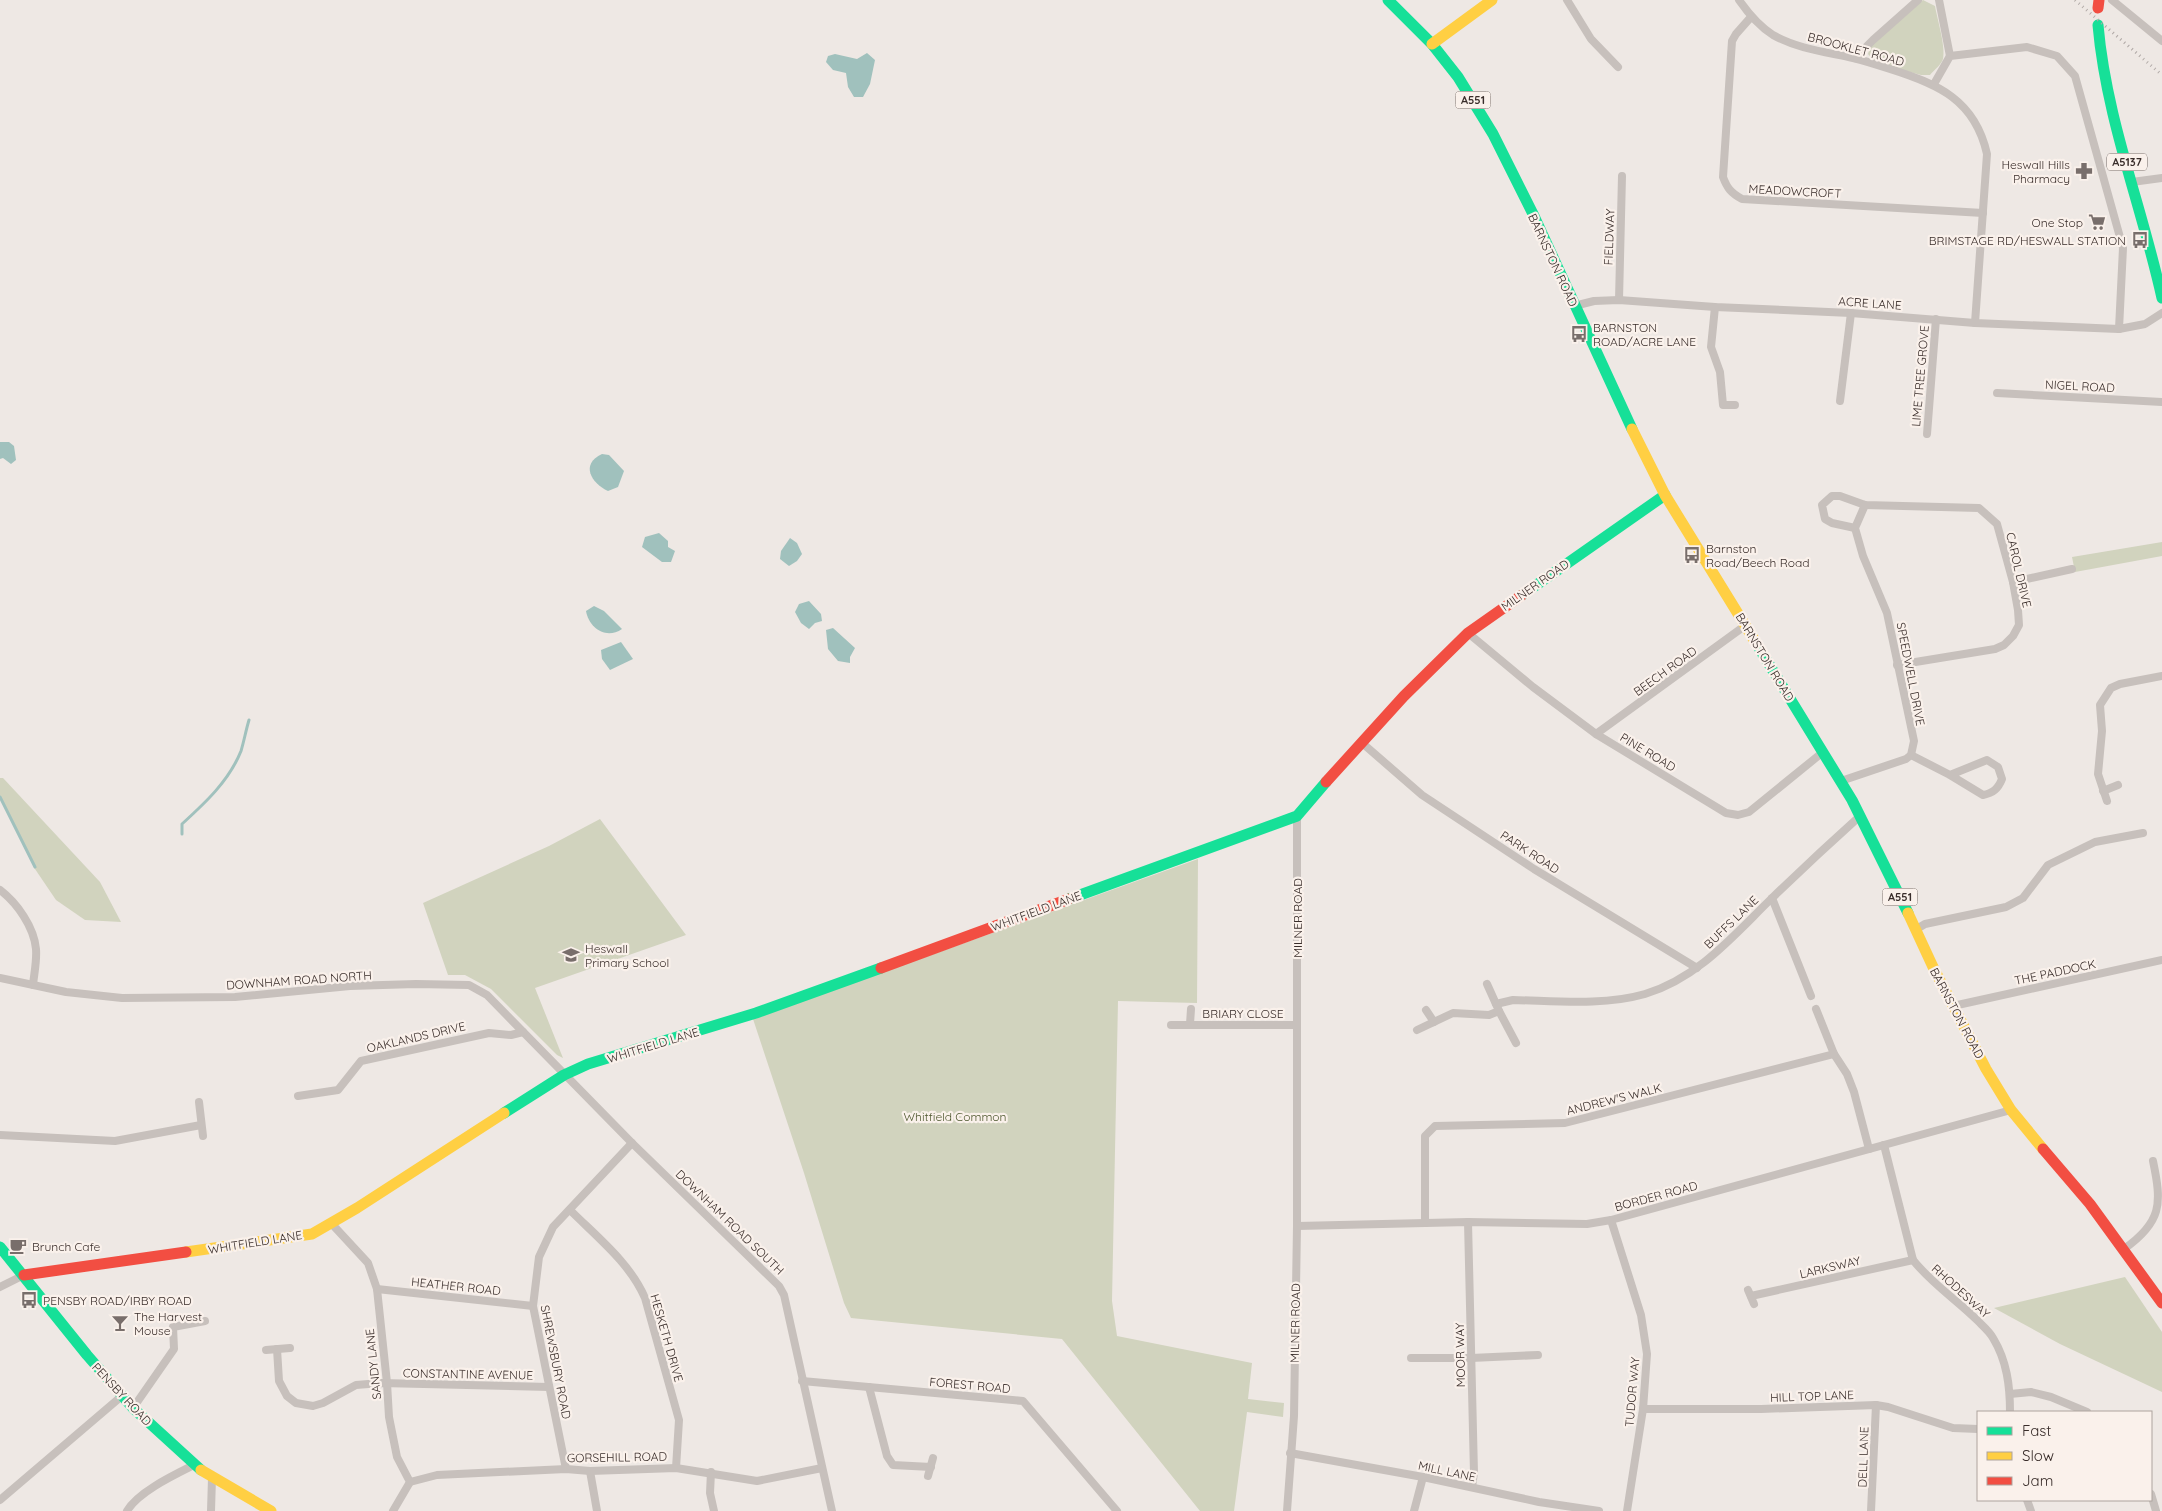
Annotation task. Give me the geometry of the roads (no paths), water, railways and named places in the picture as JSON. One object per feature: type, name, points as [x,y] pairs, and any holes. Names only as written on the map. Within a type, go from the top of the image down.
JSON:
[{"type":"main road","name":"BARNSTON ROAD","points":[[1388,0],[1432,44],[1473,99],[1493,134],[1534,216],[1574,306],[1665,495],[1841,781],[1986,1069],[2011,1110],[2124,1249],[2162,1303]]},
{"type":"main road","points":[[1432,44],[1492,0]]},
{"type":"main road","name":"A5137","points":[[2098,25],[2100,58],[2106,84],[2132,182],[2158,259],[2162,298]]},
{"type":"main road","name":"MILNER ROAD","points":[[1297,816],[1361,742],[1404,696],[1468,633],[1665,495]]},
{"type":"main road","name":"WHITFIELD LANE","points":[[24,1275],[312,1234],[564,1075],[588,1064],[756,1013],[1297,816]]},
{"type":"main road","name":"PENSBY ROAD","points":[[0,1247],[87,1356],[133,1408],[194,1465],[212,1478],[271,1511]]},
{"type":"street","points":[[1567,0],[1591,39],[1618,67]]},
{"type":"street","name":"BROOKLET ROAD","points":[[1739,0],[1751,17],[1773,35],[1806,49],[1856,58],[1934,84],[1958,101],[1969,114],[1984,141],[1987,154],[1975,323]]},
{"type":"street","points":[[1856,58],[1873,40],[1918,0]]},
{"type":"street","points":[[1934,84],[1950,56],[1939,0]]},
{"type":"street","points":[[2112,0],[2162,41]]},
{"type":"street","name":"MEADOWCROFT","points":[[1751,17],[1732,41],[1723,177],[1726,186],[1732,194],[1742,199],[1983,213]]},
{"type":"street","points":[[1950,56],[2027,47],[2057,56],[2071,69],[2075,76],[2123,248],[2119,329]]},
{"type":"street","name":"FIELDWAY","points":[[1619,300],[1622,176]]},
{"type":"street","points":[[2132,182],[2162,178]]},
{"type":"street","name":"ACRE LANE","points":[[1574,306],[1594,301],[1619,300],[1715,307],[1852,313],[1975,323],[2119,329],[2145,324],[2162,314]]},
{"type":"street","points":[[1715,307],[1711,347],[1720,372],[1723,405],[1735,405]]},
{"type":"street","points":[[1840,401],[1852,313]]},
{"type":"street","name":"LIME TREE GROVE","points":[[1927,434],[1936,319]]},
{"type":"street","name":"NIGEL ROAD","points":[[1998,393],[2162,402]]},
{"type":"street","points":[[1832,496],[1840,496],[1865,505],[1855,528],[1832,523],[1826,519],[1822,505],[1832,496]]},
{"type":"street","name":"CAROL DRIVE","points":[[1865,505],[1979,508],[1997,524],[2013,582],[2019,625],[2013,636],[2004,645],[1995,650],[1897,665]]},
{"type":"street","name":"SPEEDWELL DRIVE","points":[[1855,528],[1863,556],[1887,613],[1914,741],[1911,755]]},
{"type":"street","points":[[2013,582],[2072,569]]},
{"type":"street","name":"BEECH ROAD","points":[[1596,734],[1746,626]]},
{"type":"street","name":"PINE ROAD","points":[[1468,633],[1533,687],[1596,734],[1726,813],[1738,815],[1750,812],[1823,752]]},
{"type":"street","points":[[2107,801],[2098,774],[2102,731],[2100,705],[2111,688],[2120,684],[2162,676]]},
{"type":"street","name":"PARK ROAD","points":[[1361,742],[1422,795],[1534,869],[1696,968]]},
{"type":"street","points":[[1841,781],[1884,768],[1911,755],[1950,774],[1983,795],[1992,794],[2002,779],[1998,767],[1987,760],[1950,774]]},
{"type":"street","points":[[2103,791],[2118,785]]},
{"type":"street","name":"MILNER ROAD","points":[[1287,1511],[1294,1416],[1297,1226],[1297,816]]},
{"type":"street","name":"BUFFS LANE","points":[[1417,1030],[1453,1013],[1489,1015],[1498,1007],[1513,1000],[1617,1000],[1646,994],[1670,984],[1719,952],[1772,898],[1860,816]]},
{"type":"street","points":[[1915,930],[1925,924],[2006,907],[2023,898],[2048,865],[2095,842],[2143,833]]},
{"type":"street","points":[[0,890],[14,904],[32,930],[36,950],[33,985]]},
{"type":"street","points":[[1772,898],[1811,996]]},
{"type":"street","name":"THE PADDOCK","points":[[1953,1006],[2162,960]]},
{"type":"street","name":"DOWNHAM ROAD NORTH","points":[[0,978],[66,992],[122,998],[235,997],[350,986],[468,984],[487,994],[564,1075]]},
{"type":"street","points":[[1487,984],[1516,1043]]},
{"type":"street","points":[[1816,1008],[1834,1054],[1847,1074],[1854,1092],[1869,1149]]},
{"type":"street","name":"BRIARY CLOSE","points":[[1190,1024],[1191,1009]]},
{"type":"street","points":[[1426,1010],[1434,1022]]},
{"type":"street","name":"BRIARY CLOSE","points":[[1171,1025],[1296,1025]]},
{"type":"street","name":"OAKLANDS DRIVE","points":[[298,1096],[338,1090],[361,1061],[489,1033],[511,1035],[523,1032]]},
{"type":"street","name":"ANDREW'S WALK","points":[[1425,1223],[1425,1136],[1435,1126],[1565,1123],[1834,1054]]},
{"type":"street","name":"DOWNHAM ROAD SOUTH","points":[[564,1075],[632,1144],[779,1286],[784,1295],[832,1511]]},
{"type":"street","points":[[199,1102],[203,1136]]},
{"type":"street","name":"BORDER ROAD","points":[[1297,1226],[1468,1222],[1586,1224],[1611,1220],[2011,1110]]},
{"type":"street","points":[[0,1135],[114,1141],[201,1125]]},
{"type":"street","name":"SHREWSBURY ROAD","points":[[566,1469],[532,1306],[539,1256],[554,1227],[632,1144]]},
{"type":"street","name":"RHODESWAY","points":[[1884,1145],[1913,1260],[1924,1273],[1993,1337],[2006,1367],[2010,1394],[2010,1411]]},
{"type":"street","points":[[2124,1249],[2142,1236],[2152,1222],[2157,1210],[2160,1199],[2153,1160]]},
{"type":"street","name":"HESKETH DRIVE","points":[[570,1210],[626,1266],[637,1281],[645,1298],[679,1420],[676,1468]]},
{"type":"street","name":"TUDOR WAY","points":[[1611,1220],[1641,1315],[1647,1354],[1643,1409],[1627,1511]]},
{"type":"street","name":"MOOR WAY","points":[[1468,1222],[1474,1473],[1472,1488]]},
{"type":"street","name":"SANDY LANE","points":[[331,1223],[368,1263],[377,1289],[388,1383],[389,1417],[397,1457],[410,1482]]},
{"type":"street","name":"LARKSWAY","points":[[1754,1304],[1750,1293],[1913,1260]]},
{"type":"street","points":[[0,1287],[24,1275]]},
{"type":"street","name":"HEATHER ROAD","points":[[377,1289],[532,1306]]},
{"type":"street","points":[[133,1408],[174,1349],[173,1327],[205,1321]]},
{"type":"street","points":[[266,1350],[290,1348]]},
{"type":"street","name":"CONSTANTINE AVENUE","points":[[277,1349],[281,1387],[296,1403],[313,1406],[323,1403],[356,1385],[388,1383],[549,1387]]},
{"type":"street","points":[[1411,1358],[1538,1355]]},
{"type":"street","name":"FOREST ROAD","points":[[802,1381],[1023,1401],[1117,1511]]},
{"type":"street","points":[[869,1387],[887,1456],[893,1465],[931,1467]]},
{"type":"street","points":[[2010,1394],[2031,1392],[2051,1397],[2085,1411]]},
{"type":"street","points":[[0,1500],[123,1395]]},
{"type":"street","name":"HILL TOP LANE","points":[[1643,1409],[1761,1409],[1876,1405],[1888,1407],[1953,1428],[1977,1429]]},
{"type":"street","name":"DELL LANE","points":[[1871,1511],[1876,1405]]},
{"type":"street","name":"MILL LANE","points":[[1290,1453],[1423,1477],[1539,1502],[1599,1511]]},
{"type":"street","points":[[928,1476],[933,1458]]},
{"type":"street","points":[[127,1511],[131,1503],[172,1476],[194,1465]]},
{"type":"street","name":"GORSEHILL ROAD","points":[[410,1482],[437,1475],[566,1469],[590,1471],[676,1468],[711,1472],[757,1481],[822,1468]]},
{"type":"street","points":[[590,1471],[597,1511]]},
{"type":"street","points":[[711,1472],[710,1493],[714,1511]]},
{"type":"street","points":[[1414,1511],[1423,1477]]},
{"type":"street","points":[[211,1511],[212,1478]]},
{"type":"street","points":[[393,1511],[410,1482]]},
{"type":"street","points":[[2152,1497],[2156,1511]]},
{"type":"water","points":[[867,53],[875,60],[870,84],[863,97],[854,97],[848,87],[846,73],[833,70],[826,62],[828,56],[835,54],[857,59]]},
{"type":"water","points":[[0,442],[9,442],[14,446],[16,460],[11,464],[3,458],[0,459]]},
{"type":"water","points":[[602,454],[609,455],[624,471],[618,487],[608,491],[597,483],[590,473],[591,463]]},
{"type":"water","points":[[659,533],[668,541],[668,547],[675,551],[671,562],[662,562],[642,547],[645,537]]},
{"type":"water","points":[[790,538],[797,543],[802,554],[797,561],[789,566],[780,559],[781,551]]},
{"type":"water","points":[[809,601],[821,614],[822,621],[815,623],[809,629],[801,623],[795,612],[799,604]]},
{"type":"water","points":[[594,606],[604,611],[622,629],[616,632],[604,633],[594,627],[586,611]]},
{"type":"water","points":[[833,628],[855,648],[850,657],[850,663],[838,661],[828,649],[826,630]]},
{"type":"water","points":[[621,642],[633,659],[610,670],[602,659],[601,650]]},
{"type":"waterway","points":[[182,834],[182,824],[216,791],[236,762],[241,751],[249,720]]},
{"type":"waterway","points":[[0,797],[35,867]]},
{"type":"railway","points":[[2075,0],[2162,75]]},
{"type":"place","name":"Heswall Hills Pharmacy","points":[[2084,171]]},
{"type":"place","name":"One Stop","points":[[2097,222]]},
{"type":"place","name":"BRIMSTAGE RD/HESWALL STATION","points":[[2140,240]]},
{"type":"place","name":"BARNSTON ROAD/ACRE LANE","points":[[1579,334]]},
{"type":"place","name":"Barnston Road/Beech Road","points":[[1692,555]]},
{"type":"place","name":"Heswall Primary School","points":[[571,955]]},
{"type":"place","name":"Brunch Cafe","points":[[18,1246]]},
{"type":"place","name":"PENSBY ROAD/IRBY ROAD","points":[[29,1300]]},
{"type":"place","name":"The Harvest Mouse","points":[[120,1323]]},
{"type":"park label","name":"Whitfield Common","points":[[955,1116]]}]
